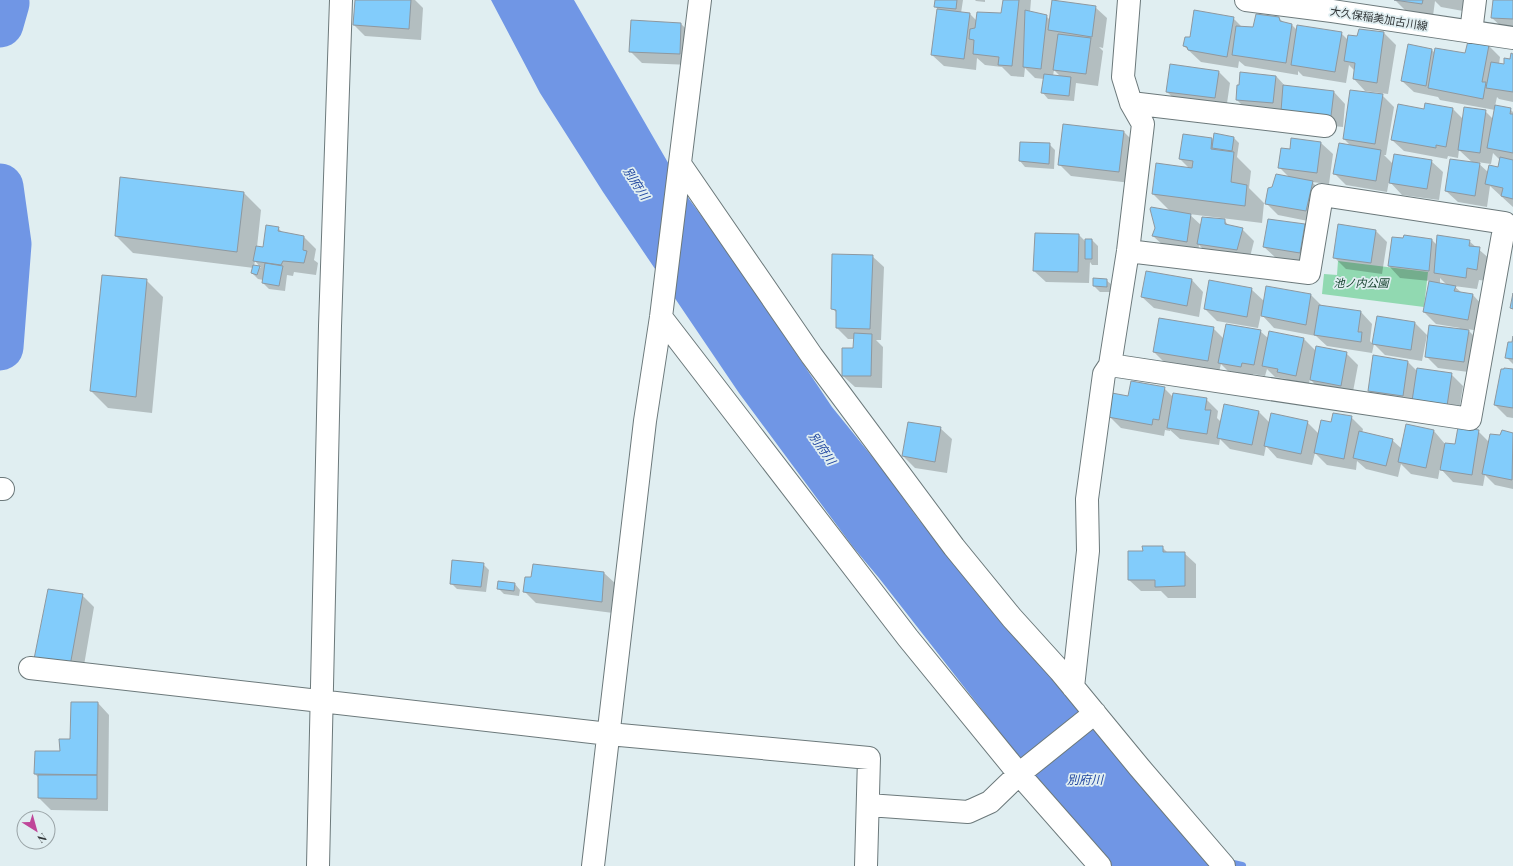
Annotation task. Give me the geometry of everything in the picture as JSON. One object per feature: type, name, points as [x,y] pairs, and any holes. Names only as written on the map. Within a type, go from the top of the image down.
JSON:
[{"type":"street","points":[[318,866],[330,318],[341,0]]},
{"type":"street","points":[[593,866],[645,421],[661,312],[700,0]]},
{"type":"street","points":[[1073,687],[1088,551],[1087,499],[1104,374],[1110,365],[1128,251],[1143,124],[1131,103],[1123,77],[1129,0]]},
{"type":"street","name":"大久保稲美加古川線","points":[[1246,0],[1332,5],[1472,32],[1513,38]]},
{"type":"street","points":[[1472,32],[1475,0]]},
{"type":"street","points":[[1131,103],[1325,126]]},
{"type":"street","points":[[678,171],[812,356],[954,547],[1224,866]]},
{"type":"street","points":[[1110,365],[1470,419],[1505,223],[1322,195],[1309,274],[1128,251]]},
{"type":"street","points":[[661,312],[908,638],[1019,774],[1100,866]]},
{"type":"street","points":[[30,668],[609,734],[869,758],[866,866]]},
{"type":"street","points":[[868,805],[968,812],[990,802],[1019,774],[1095,713]]},
{"type":"green space","name":"池ノ内公園","points":[[1338,261],[1428,272],[1424,307],[1322,294],[1324,274],[1337,275]]},
{"type":"water","name":"別府川","points":[[491,0],[574,0],[689,199],[729,253],[832,407],[883,470],[919,520],[980,590],[1040,665],[1063,689],[1135,778],[1211,866],[1112,866],[1054,802],[879,578],[853,547],[739,393],[603,192],[540,93]]},
{"type":"building","points":[[355,0],[411,0],[409,29],[353,25]]},
{"type":"building","points":[[935,0],[957,0],[956,9],[934,7]]},
{"type":"building","points":[[1003,0],[1019,0],[1012,66],[998,65],[999,57],[973,54],[974,40],[969,39],[970,29],[975,28],[977,12],[1001,13]]},
{"type":"building","points":[[1052,0],[1096,6],[1092,37],[1048,30]]},
{"type":"building","points":[[1394,0],[1423,0],[1422,4]]},
{"type":"building","points":[[1493,0],[1513,0],[1513,19],[1491,18]]},
{"type":"building","points":[[937,9],[970,13],[964,59],[931,55]]},
{"type":"building","points":[[1025,10],[1047,15],[1041,69],[1023,67]]},
{"type":"building","points":[[1194,10],[1234,17],[1227,57],[1188,50],[1187,47],[1183,46],[1185,37],[1190,37]]},
{"type":"building","points":[[1256,14],[1279,17],[1280,21],[1292,24],[1286,63],[1232,55],[1236,26],[1253,27]]},
{"type":"building","points":[[631,20],[681,23],[680,54],[629,52]]},
{"type":"building","points":[[1297,25],[1342,32],[1335,72],[1291,65]]},
{"type":"building","points":[[1359,29],[1384,32],[1377,83],[1353,79],[1355,63],[1344,61],[1348,35],[1357,36]]},
{"type":"building","points":[[1058,34],[1091,38],[1086,74],[1053,70]]},
{"type":"building","points":[[1468,41],[1489,45],[1482,82],[1486,82],[1483,99],[1428,88],[1435,48],[1465,53]]},
{"type":"building","points":[[1408,44],[1432,49],[1426,86],[1401,81]]},
{"type":"building","points":[[1511,53],[1513,54],[1513,92],[1486,88],[1491,62],[1504,64],[1504,58],[1510,59]]},
{"type":"building","points":[[1170,64],[1219,71],[1215,98],[1166,92]]},
{"type":"building","points":[[1240,72],[1276,76],[1273,103],[1236,100]]},
{"type":"building","points":[[1044,74],[1071,77],[1069,96],[1041,93]]},
{"type":"building","points":[[1283,85],[1334,91],[1331,116],[1281,111]]},
{"type":"building","points":[[1350,90],[1383,94],[1375,144],[1343,139]]},
{"type":"building","points":[[1425,103],[1453,108],[1446,147],[1436,145],[1436,148],[1391,140],[1398,104],[1424,109]]},
{"type":"building","points":[[1495,105],[1511,108],[1510,114],[1513,114],[1513,153],[1487,148]]},
{"type":"building","points":[[1464,107],[1486,110],[1480,153],[1458,150]]},
{"type":"building","points":[[1063,124],[1124,131],[1119,172],[1058,165]]},
{"type":"building","points":[[1214,133],[1234,137],[1232,151],[1212,148]]},
{"type":"building","points":[[1183,134],[1212,138],[1211,149],[1234,152],[1231,182],[1247,185],[1245,206],[1152,194],[1156,163],[1192,168],[1193,161],[1179,159]]},
{"type":"building","points":[[1291,138],[1321,142],[1317,173],[1278,168],[1281,148],[1290,149]]},
{"type":"building","points":[[1020,142],[1050,143],[1049,164],[1019,161]]},
{"type":"building","points":[[1339,143],[1381,150],[1376,181],[1333,174]]},
{"type":"building","points":[[1394,154],[1432,160],[1427,189],[1389,183]]},
{"type":"building","points":[[1500,157],[1513,160],[1513,199],[1501,196],[1503,188],[1485,184],[1489,165],[1498,167]]},
{"type":"building","points":[[1450,159],[1480,163],[1475,196],[1445,191]]},
{"type":"building","points":[[1276,174],[1313,181],[1306,211],[1265,204],[1268,188],[1272,187]]},
{"type":"building","points":[[120,177],[244,192],[237,252],[115,236]]},
{"type":"building","points":[[1151,207],[1191,214],[1187,242],[1152,236],[1155,228],[1150,209]]},
{"type":"building","points":[[1202,217],[1225,219],[1225,224],[1243,228],[1237,250],[1197,244]]},
{"type":"building","points":[[1268,219],[1305,224],[1300,253],[1263,247]]},
{"type":"building","points":[[1338,224],[1376,230],[1371,263],[1333,258]]},
{"type":"building","points":[[266,225],[279,227],[278,231],[304,236],[303,250],[307,251],[304,263],[283,261],[281,265],[253,261],[256,246],[263,247]]},
{"type":"building","points":[[1035,233],[1079,234],[1078,272],[1033,271]]},
{"type":"building","points":[[1404,235],[1432,239],[1429,271],[1388,266],[1392,237],[1403,238]]},
{"type":"building","points":[[1437,235],[1470,240],[1469,246],[1480,247],[1477,270],[1467,268],[1466,278],[1434,273]]},
{"type":"building","points":[[1085,239],[1092,239],[1092,259],[1085,259]]},
{"type":"building","points":[[832,254],[873,255],[870,329],[836,328],[836,310],[831,309]]},
{"type":"building","points":[[265,263],[283,266],[279,286],[262,283]]},
{"type":"building","points":[[253,265],[260,266],[257,275],[251,273]]},
{"type":"building","points":[[1146,271],[1192,279],[1187,306],[1141,297]]},
{"type":"building","points":[[102,275],[147,279],[136,397],[90,391]]},
{"type":"building","points":[[1093,278],[1107,279],[1107,287],[1093,286]]},
{"type":"building","points":[[1209,280],[1252,288],[1247,317],[1204,309]]},
{"type":"building","points":[[1429,281],[1456,286],[1454,291],[1473,294],[1468,320],[1423,312]]},
{"type":"building","points":[[1266,286],[1311,294],[1306,325],[1261,316]]},
{"type":"building","points":[[1513,293],[1513,309],[1510,308]]},
{"type":"building","points":[[1319,305],[1361,311],[1358,332],[1362,332],[1361,342],[1314,335]]},
{"type":"building","points":[[1377,316],[1415,322],[1411,350],[1372,344]]},
{"type":"building","points":[[1159,318],[1214,327],[1208,361],[1153,352]]},
{"type":"building","points":[[1226,324],[1261,330],[1254,365],[1242,363],[1241,367],[1218,363]]},
{"type":"building","points":[[1429,325],[1469,330],[1464,362],[1425,357]]},
{"type":"building","points":[[1269,331],[1304,338],[1296,376],[1277,372],[1278,369],[1262,366]]},
{"type":"building","points":[[854,333],[872,334],[871,376],[842,376],[842,348],[853,348]]},
{"type":"building","points":[[1513,336],[1513,359],[1505,358],[1508,342],[1512,342]]},
{"type":"building","points":[[1316,346],[1347,352],[1341,386],[1310,380]]},
{"type":"building","points":[[1373,355],[1408,361],[1403,396],[1368,391]]},
{"type":"building","points":[[1417,368],[1452,373],[1447,406],[1412,401]]},
{"type":"building","points":[[1501,369],[1513,369],[1513,408],[1494,405]]},
{"type":"building","points":[[1131,381],[1165,387],[1159,420],[1153,419],[1152,425],[1108,417],[1112,393],[1128,396]]},
{"type":"building","points":[[1173,393],[1207,398],[1205,410],[1211,410],[1207,434],[1167,428]]},
{"type":"building","points":[[1224,404],[1259,411],[1252,445],[1217,438]]},
{"type":"building","points":[[1271,413],[1308,421],[1301,454],[1264,446]]},
{"type":"building","points":[[1333,413],[1352,416],[1344,459],[1314,453],[1321,420],[1331,422]]},
{"type":"building","points":[[908,422],[941,427],[935,462],[902,456]]},
{"type":"building","points":[[1406,424],[1434,430],[1426,468],[1398,462]]},
{"type":"building","points":[[1458,427],[1479,430],[1472,475],[1440,470],[1445,443],[1455,444]]},
{"type":"building","points":[[1502,430],[1513,433],[1512,480],[1482,474],[1490,434],[1500,435]]},
{"type":"building","points":[[1359,431],[1393,439],[1386,466],[1353,458]]},
{"type":"building","points":[[1142,546],[1163,546],[1163,552],[1185,552],[1185,586],[1155,587],[1155,580],[1128,580],[1128,551],[1143,551]]},
{"type":"building","points":[[452,560],[484,563],[481,587],[450,584]]},
{"type":"building","points":[[533,564],[604,572],[602,602],[523,592],[525,577],[531,577]]},
{"type":"building","points":[[498,581],[515,583],[514,591],[497,589]]},
{"type":"building","points":[[48,589],[83,594],[70,666],[34,659]]},
{"type":"building","points":[[71,702],[98,702],[97,775],[34,774],[35,751],[60,751],[59,739],[70,739]]},
{"type":"building","points":[[38,775],[97,775],[97,799],[38,798]]},
{"type":"waterway","points":[[0,24],[6,3],[5,0]]},
{"type":"waterway","points":[[0,187],[8,244],[0,347]]},
{"type":"waterway","points":[[1229,863],[1242,866]]}]
